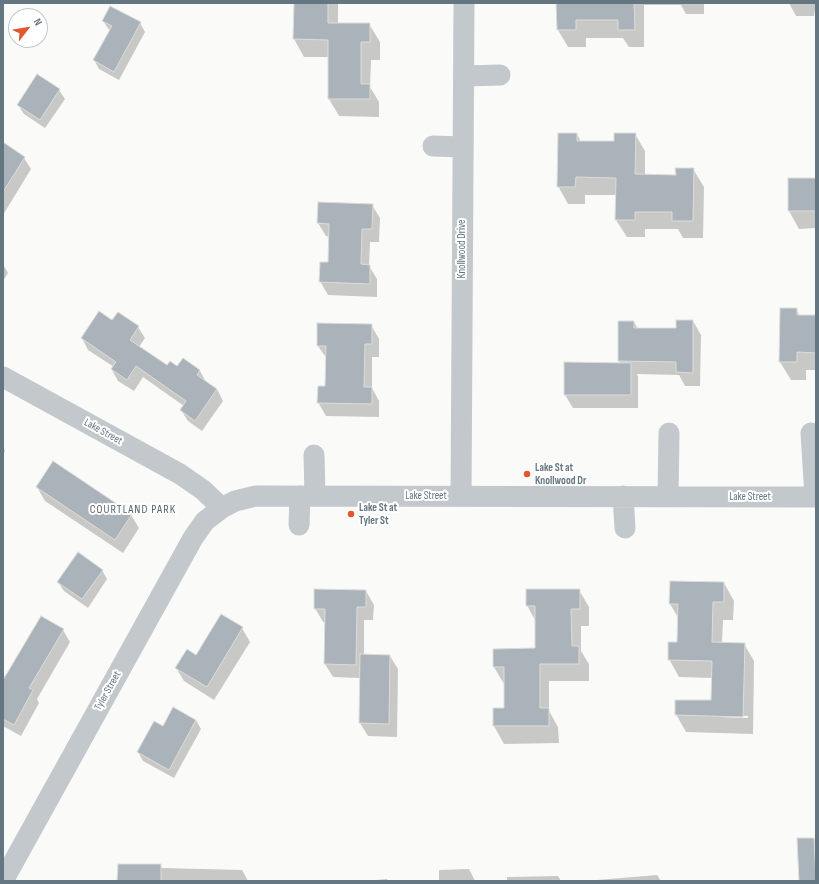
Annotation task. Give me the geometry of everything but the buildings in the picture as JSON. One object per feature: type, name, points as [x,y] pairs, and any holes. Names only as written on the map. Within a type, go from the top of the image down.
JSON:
[{"type":"street","name":"Knollwood Drive","points":[[461,496],[464,3]]},
{"type":"street","points":[[464,76],[500,75]]},
{"type":"street","points":[[433,146],[462,147]]},
{"type":"street","name":"Lake Street","points":[[3,377],[180,474],[203,490],[222,508],[235,501],[256,496],[815,497]]},
{"type":"street","points":[[668,496],[669,433]]},
{"type":"street","points":[[812,433],[815,497]]},
{"type":"street","points":[[299,525],[308,496],[314,455]]},
{"type":"street","points":[[622,496],[625,528]]},
{"type":"street","name":"Tyler Street","points":[[3,881],[193,538],[205,521],[222,508]]},
{"type":"place","name":"Lake St at Knollwood Dr","points":[[527,474]]},
{"type":"place","name":"Lake St at Tyler St","points":[[351,514]]},
{"type":"district","name":"COURTLAND PARK","points":[[133,510]]}]
